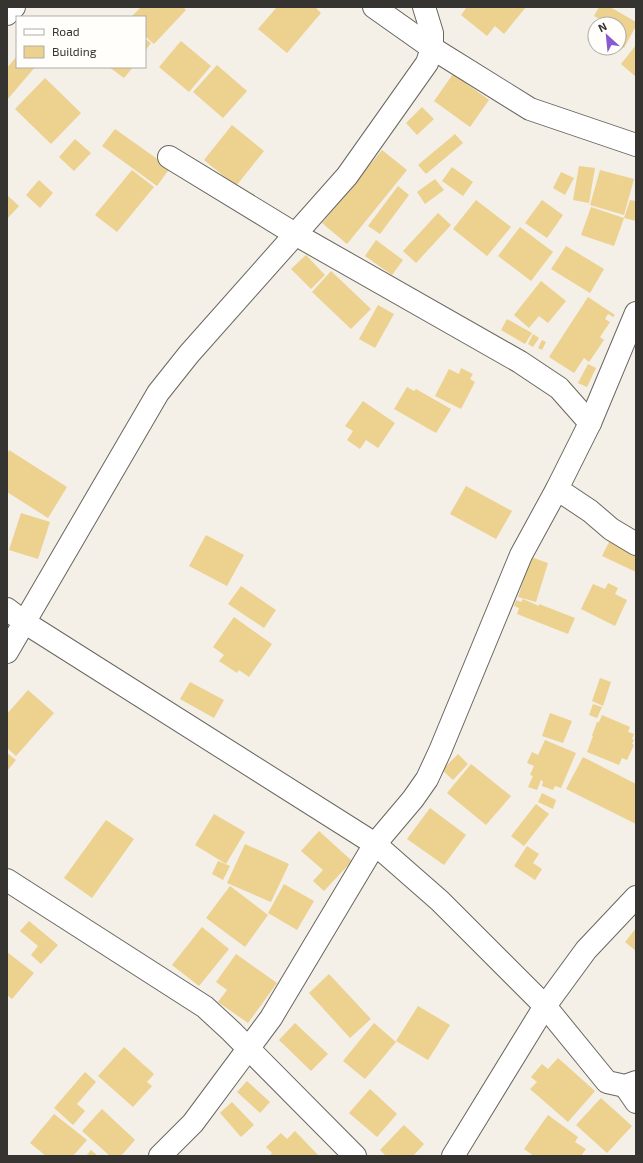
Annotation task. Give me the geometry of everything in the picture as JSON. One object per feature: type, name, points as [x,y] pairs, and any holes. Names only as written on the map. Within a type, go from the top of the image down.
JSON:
[{"type":"street","points":[[7,14],[14,7]]},
{"type":"street","points":[[374,7],[432,48],[530,109],[636,145]]},
{"type":"street","points":[[7,652],[158,393],[189,354],[347,176],[427,63],[432,48],[432,33],[424,7]]},
{"type":"street","points":[[169,157],[295,234],[520,362],[559,388],[590,423]]},
{"type":"street","points":[[160,1156],[193,1123],[271,1018],[375,844],[413,799],[427,778],[440,751],[521,555],[557,489],[590,423],[636,313]]},
{"type":"street","points":[[557,489],[590,511],[611,529],[636,544]]},
{"type":"street","points":[[7,609],[24,622],[375,844],[440,901],[545,1006],[607,1082],[632,1090]]},
{"type":"street","points":[[7,880],[205,1007],[232,1031],[354,1156]]},
{"type":"street","points":[[453,1156],[545,1006],[586,950],[636,897]]},
{"type":"building","points":[[141,7],[183,7],[186,10],[154,44],[146,37],[146,16],[132,16]]},
{"type":"building","points":[[277,7],[315,7],[321,13],[287,53],[258,29]]},
{"type":"building","points":[[467,7],[526,7],[504,34],[495,26],[487,36],[461,15]]},
{"type":"building","points":[[599,7],[610,7],[626,16],[594,16]]},
{"type":"building","points":[[627,17],[636,22],[636,26],[627,42]]},
{"type":"building","points":[[146,40],[151,43],[146,50]]},
{"type":"building","points":[[181,41],[211,66],[189,92],[159,67]]},
{"type":"building","points":[[636,45],[636,77],[621,64]]},
{"type":"building","points":[[16,57],[16,68],[34,68],[7,100],[7,68]]},
{"type":"building","points":[[217,65],[247,91],[223,118],[193,92]]},
{"type":"building","points":[[110,68],[132,68],[124,78]]},
{"type":"building","points":[[453,74],[489,100],[470,127],[434,101]]},
{"type":"building","points":[[45,78],[81,113],[51,144],[15,109]]},
{"type":"building","points":[[422,107],[434,119],[417,135],[406,123]]},
{"type":"building","points":[[232,125],[264,151],[236,186],[204,160]]},
{"type":"building","points":[[115,129],[170,168],[157,186],[102,146]]},
{"type":"building","points":[[455,134],[463,143],[426,174],[418,165]]},
{"type":"building","points":[[75,139],[91,153],[74,171],[59,157]]},
{"type":"building","points":[[382,150],[407,170],[347,244],[322,223]]},
{"type":"building","points":[[579,166],[595,168],[589,203],[573,200]]},
{"type":"building","points":[[452,167],[473,182],[463,196],[442,181]]},
{"type":"building","points":[[132,170],[154,187],[117,232],[95,215]]},
{"type":"building","points":[[600,170],[634,179],[624,215],[590,205]]},
{"type":"building","points":[[561,172],[574,178],[565,195],[553,188]]},
{"type":"building","points":[[435,179],[444,190],[425,204],[417,192]]},
{"type":"building","points":[[39,180],[53,193],[40,208],[26,195]]},
{"type":"building","points":[[398,186],[409,195],[380,234],[368,226]]},
{"type":"building","points":[[7,195],[19,206],[7,219]]},
{"type":"building","points":[[476,200],[511,227],[487,256],[453,229]]},
{"type":"building","points":[[542,200],[563,215],[547,238],[525,223]]},
{"type":"building","points":[[630,200],[636,201],[636,221],[624,218]]},
{"type":"building","points":[[591,207],[624,218],[614,246],[581,235]]},
{"type":"building","points":[[438,213],[451,225],[416,263],[403,251]]},
{"type":"building","points":[[520,227],[553,252],[531,281],[498,256]]},
{"type":"building","points":[[376,240],[403,260],[392,275],[365,256]]},
{"type":"building","points":[[566,246],[604,269],[590,293],[551,269]]},
{"type":"building","points":[[306,255],[325,275],[311,289],[291,269]]},
{"type":"building","points":[[331,271],[371,309],[351,329],[312,292]]},
{"type":"building","points":[[541,281],[566,301],[548,323],[539,316],[529,328],[514,315]]},
{"type":"building","points":[[588,297],[615,315],[613,317],[608,314],[605,319],[610,322],[600,337],[604,340],[589,362],[584,358],[574,373],[549,357]]},
{"type":"building","points":[[378,305],[394,314],[375,348],[359,339]]},
{"type":"building","points":[[507,319],[532,333],[525,344],[501,330]]},
{"type":"building","points":[[533,334],[539,338],[533,347],[528,344]]},
{"type":"building","points":[[542,340],[546,342],[542,350],[538,348]]},
{"type":"building","points":[[588,364],[596,368],[587,387],[578,383]]},
{"type":"building","points":[[461,368],[473,374],[470,379],[475,382],[461,409],[435,396],[449,369],[459,374]]},
{"type":"building","points":[[407,387],[414,391],[416,389],[451,409],[436,433],[394,409]]},
{"type":"building","points":[[363,401],[395,423],[378,448],[366,440],[360,449],[347,440],[353,431],[345,426]]},
{"type":"building","points":[[9,450],[67,487],[48,518],[7,492],[7,454]]},
{"type":"building","points":[[466,486],[512,511],[496,539],[450,514]]},
{"type":"building","points":[[21,513],[50,522],[38,559],[9,550]]},
{"type":"building","points":[[206,535],[244,555],[227,586],[189,566]]},
{"type":"building","points":[[610,540],[636,553],[636,572],[602,556]]},
{"type":"building","points":[[531,557],[548,563],[536,602],[518,597]]},
{"type":"building","points":[[608,583],[618,588],[615,594],[627,600],[615,626],[581,609],[593,584],[605,589]]},
{"type":"building","points":[[241,586],[276,610],[264,628],[228,604]]},
{"type":"building","points":[[523,599],[575,618],[568,634],[517,614],[519,608],[514,606],[516,600],[521,602]]},
{"type":"building","points":[[234,617],[272,644],[249,677],[239,670],[237,673],[219,661],[224,655],[213,647]]},
{"type":"building","points":[[600,678],[611,682],[603,706],[592,701]]},
{"type":"building","points":[[190,682],[224,700],[214,718],[180,699]]},
{"type":"building","points":[[28,690],[54,713],[16,756],[7,748],[7,714]]},
{"type":"building","points":[[593,704],[602,707],[597,718],[589,715]]},
{"type":"building","points":[[550,713],[572,721],[563,743],[542,736]]},
{"type":"building","points":[[602,715],[630,727],[628,732],[634,734],[632,744],[634,745],[627,760],[622,758],[619,765],[587,752],[597,722],[599,722]]},
{"type":"building","points":[[545,740],[576,753],[561,788],[555,786],[553,790],[542,786],[543,781],[541,780],[537,790],[528,787],[533,776],[530,775],[534,766],[527,763],[532,752],[538,755]]},
{"type":"building","points":[[7,753],[16,760],[7,771]]},
{"type":"building","points":[[458,754],[468,764],[453,780],[442,770]]},
{"type":"building","points":[[583,757],[636,784],[636,824],[566,789]]},
{"type":"building","points":[[471,764],[511,796],[486,825],[447,793]]},
{"type":"building","points":[[542,793],[556,800],[553,809],[538,802]]},
{"type":"building","points":[[536,804],[549,814],[524,846],[511,836]]},
{"type":"building","points":[[430,808],[466,835],[444,865],[407,839]]},
{"type":"building","points":[[214,814],[245,832],[226,864],[195,845]]},
{"type":"building","points":[[106,820],[134,839],[92,898],[64,878]]},
{"type":"building","points":[[319,831],[352,861],[324,891],[313,881],[323,870],[301,851]]},
{"type":"building","points":[[245,844],[289,864],[271,902],[227,883]]},
{"type":"building","points":[[527,846],[539,854],[533,863],[542,869],[535,880],[514,866]]},
{"type":"building","points":[[218,861],[230,866],[223,880],[212,874]]},
{"type":"building","points":[[284,884],[314,901],[297,930],[268,913]]},
{"type":"building","points":[[230,886],[268,915],[245,947],[206,918]]},
{"type":"building","points":[[29,921],[58,945],[41,964],[31,955],[38,946],[20,931]]},
{"type":"building","points":[[202,927],[229,949],[199,986],[172,965]]},
{"type":"building","points":[[636,928],[636,951],[625,942]]},
{"type":"building","points":[[7,952],[34,973],[12,999],[7,995]]},
{"type":"building","points":[[236,954],[277,983],[248,1023],[218,1002],[227,990],[216,982]]},
{"type":"building","points":[[329,974],[371,1019],[350,1038],[309,993]]},
{"type":"building","points":[[418,1006],[450,1025],[428,1060],[396,1041]]},
{"type":"building","points":[[295,1023],[328,1054],[311,1071],[279,1040]]},
{"type":"building","points":[[374,1023],[396,1042],[365,1079],[343,1061]]},
{"type":"building","points":[[124,1047],[154,1074],[147,1082],[152,1086],[133,1107],[98,1076]]},
{"type":"building","points":[[558,1058],[595,1091],[568,1122],[530,1089],[537,1082],[531,1077],[542,1064],[548,1069]]},
{"type":"building","points":[[85,1072],[96,1082],[77,1104],[85,1111],[73,1125],[54,1108]]},
{"type":"building","points":[[247,1081],[270,1102],[260,1113],[237,1092]]},
{"type":"building","points":[[370,1089],[397,1114],[377,1137],[349,1113]]},
{"type":"building","points":[[601,1098],[632,1126],[607,1153],[576,1125]]},
{"type":"building","points":[[232,1102],[254,1125],[241,1137],[220,1113]]},
{"type":"building","points":[[102,1109],[135,1140],[121,1156],[110,1156],[82,1131]]},
{"type":"building","points":[[54,1114],[87,1140],[73,1156],[46,1156],[30,1143]]},
{"type":"building","points":[[548,1115],[578,1137],[575,1142],[586,1149],[581,1156],[534,1156],[524,1149]]},
{"type":"building","points":[[404,1125],[424,1144],[413,1156],[386,1156],[380,1150]]},
{"type":"building","points":[[295,1131],[318,1155],[317,1156],[269,1156],[272,1153],[266,1147],[281,1133],[287,1139]]},
{"type":"building","points":[[91,1150],[98,1156],[86,1156]]}]
